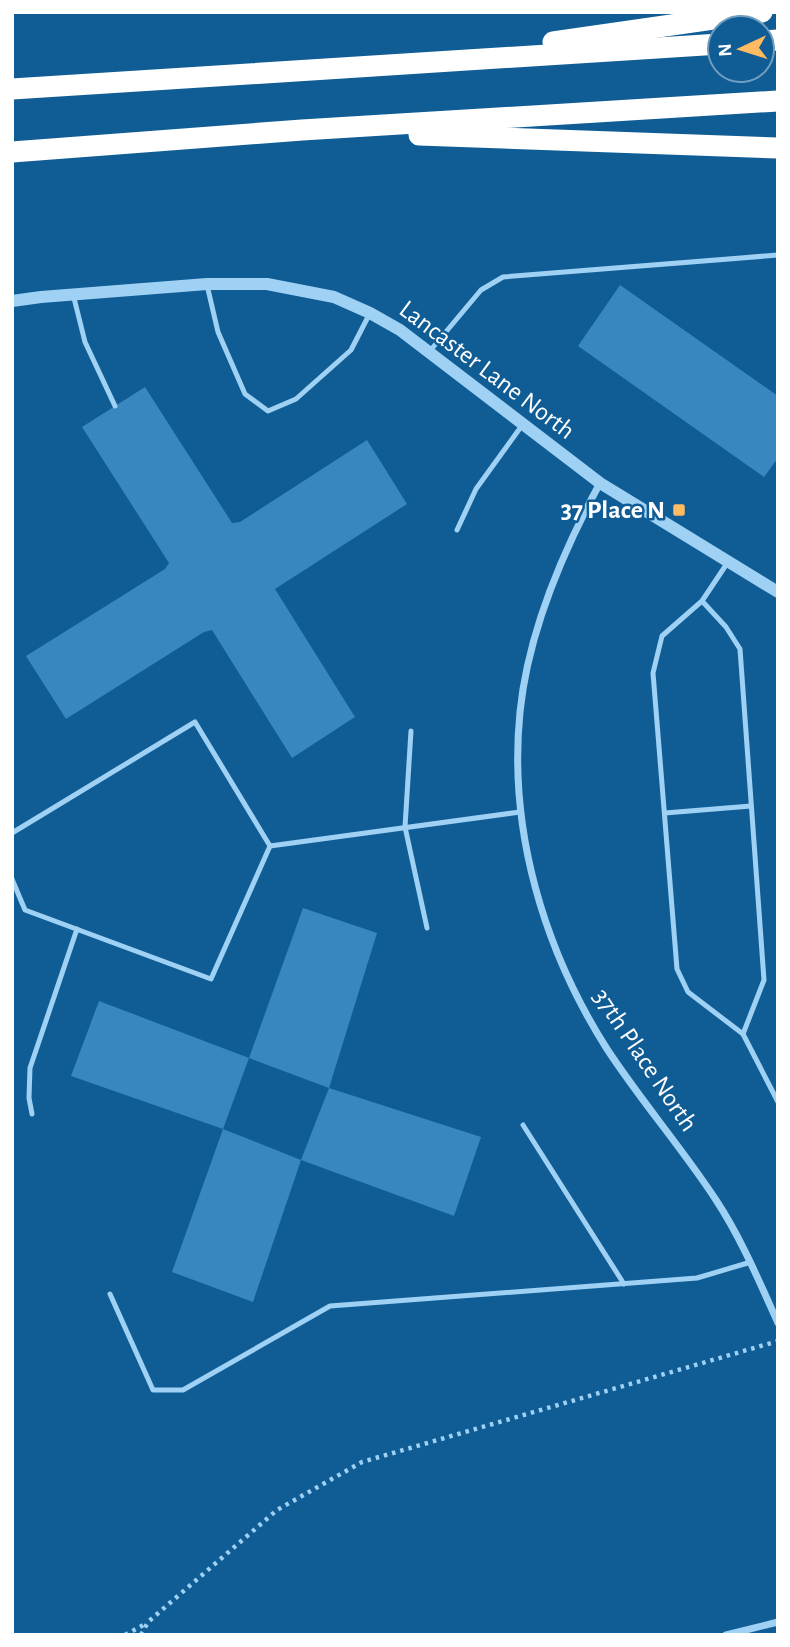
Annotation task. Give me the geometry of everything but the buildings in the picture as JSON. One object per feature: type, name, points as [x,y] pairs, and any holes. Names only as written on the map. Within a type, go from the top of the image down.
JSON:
[{"type":"highway","points":[[390,65],[762,12]]},
{"type":"highway","points":[[12,89],[706,45]]},
{"type":"highway","points":[[12,152],[302,130],[778,102]]},
{"type":"highway","points":[[302,130],[778,148]]},
{"type":"street","name":"Lancaster Lane North","points":[[12,301],[207,284],[267,284],[334,297],[400,330],[600,483],[778,592]]},
{"type":"street","name":"37th Place North","points":[[600,483],[581,517],[555,578],[533,643],[520,712],[520,812],[528,858],[546,927],[572,989],[608,1050],[717,1200],[751,1262],[778,1323]]},
{"type":"street","points":[[726,1635],[778,1622]]},
{"type":"lane","points":[[429,352],[481,290],[503,277],[778,255]]},
{"type":"lane","points":[[207,284],[218,332],[245,394],[268,411],[296,399],[351,350],[370,313]]},
{"type":"lane","points":[[73,294],[85,342],[115,406]]},
{"type":"lane","points":[[457,530],[483,478],[523,424]]},
{"type":"lane","points":[[728,562],[702,601],[662,636],[653,673],[677,970],[688,992],[743,1034],[778,1102]]},
{"type":"lane","points":[[702,601],[726,627],[740,649],[764,981],[743,1034]]},
{"type":"lane","points":[[12,833],[195,722],[270,846]]},
{"type":"lane","points":[[411,731],[405,827],[427,928]]},
{"type":"lane","points":[[665,813],[751,806]]},
{"type":"lane","points":[[270,846],[520,812]]},
{"type":"lane","points":[[12,879],[25,910],[211,979],[270,846]]},
{"type":"lane","points":[[32,1114],[29,1098],[30,1068],[77,929]]},
{"type":"lane","points":[[523,1125],[624,1284]]},
{"type":"lane","points":[[110,1294],[153,1390],[183,1390],[330,1306],[697,1278],[751,1262]]},
{"type":"path","points":[[125,1635],[148,1622],[277,1510],[362,1462],[778,1341]]},
{"type":"path","points":[[141,1635],[148,1622]]},
{"type":"place","name":"37 Place N","points":[[679,510]]}]
